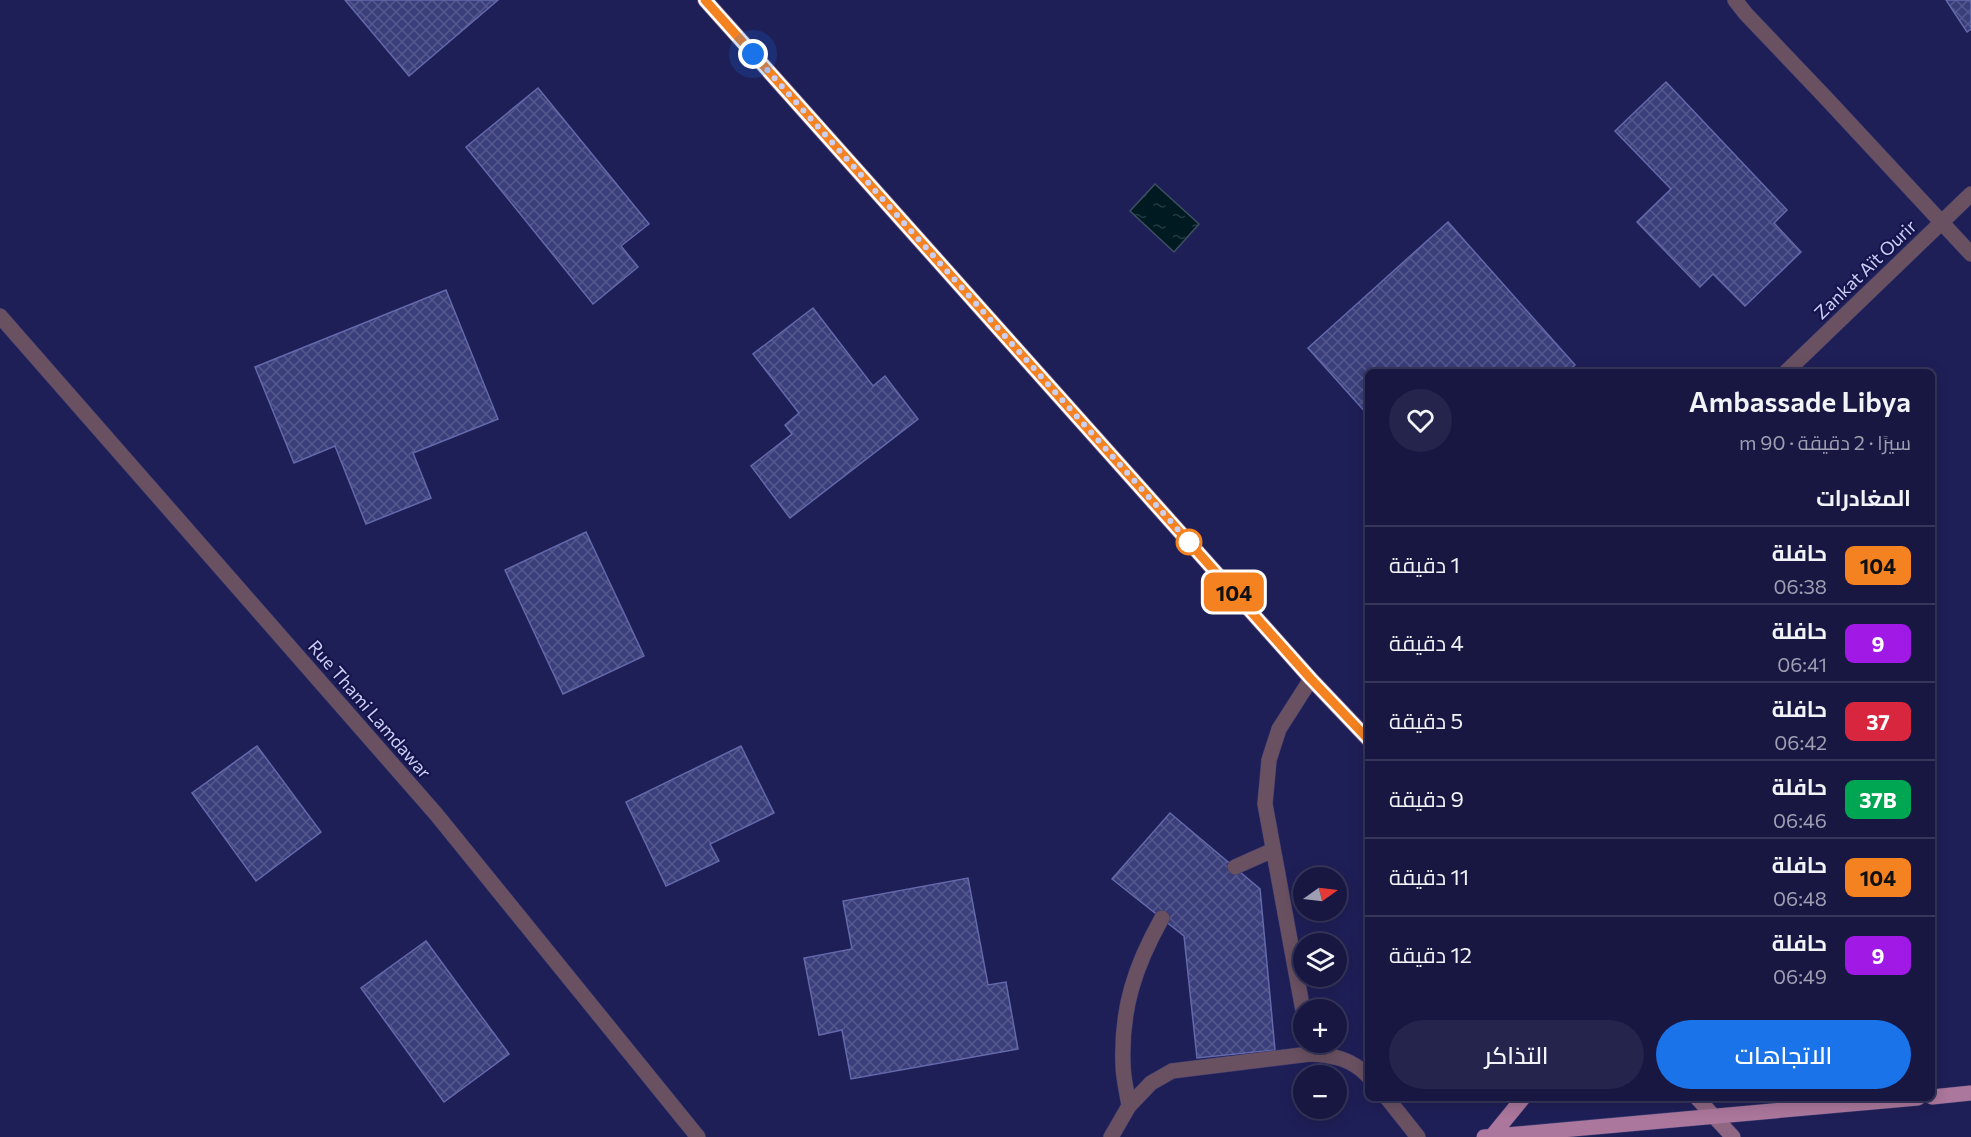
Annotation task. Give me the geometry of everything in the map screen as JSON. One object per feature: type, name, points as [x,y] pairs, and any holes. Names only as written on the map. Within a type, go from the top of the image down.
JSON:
[{"type":"main road","points":[[705,0],[1311,679],[1365,736]]},
{"type":"main road","points":[[1935,1097],[1971,1093]]},
{"type":"main road","points":[[1488,1137],[1520,1101]]},
{"type":"main road","points":[[1700,1101],[1733,1137]]},
{"type":"main road","points":[[1488,1137],[1884,1101]]},
{"type":"street","points":[[1734,0],[1971,254]]},
{"type":"street","name":"Zankat Aït Ourir","points":[[1789,369],[1971,194]]},
{"type":"street","name":"Rue Thami Lamdawar","points":[[0,316],[436,814],[698,1137]]},
{"type":"street","points":[[1301,999],[1265,804],[1269,760],[1279,729],[1311,679]]},
{"type":"street","points":[[1235,867],[1273,850]]},
{"type":"street","points":[[1129,1106],[1123,1065],[1124,1025],[1131,985],[1144,950],[1162,918]]},
{"type":"street","points":[[1111,1137],[1129,1106],[1151,1083],[1172,1071],[1293,1051]]},
{"type":"street","points":[[1325,1053],[1349,1061],[1365,1074]]},
{"type":"street","points":[[1389,1101],[1419,1137]]},
{"type":"water","points":[[1155,184],[1199,224],[1174,252],[1130,211]]},
{"type":"building","points":[[345,0],[498,0],[409,76]]},
{"type":"building","points":[[1946,0],[1971,0],[1971,29],[1967,32]]},
{"type":"building","points":[[1666,82],[1787,210],[1774,223],[1801,252],[1745,306],[1713,274],[1700,287],[1637,222],[1671,189],[1615,131]]},
{"type":"building","points":[[538,88],[649,224],[621,246],[638,267],[593,304],[466,147]]},
{"type":"building","points":[[1448,222],[1575,365],[1570,369],[1365,369],[1365,412],[1308,348]]},
{"type":"building","points":[[446,290],[498,419],[413,453],[431,498],[366,524],[335,446],[294,463],[255,367]]},
{"type":"building","points":[[813,308],[873,386],[885,376],[918,419],[790,518],[751,466],[792,434],[785,425],[799,413],[753,354]]},
{"type":"building","points":[[586,532],[644,656],[563,694],[505,570]]},
{"type":"building","points":[[257,746],[321,832],[256,881],[192,793]]},
{"type":"building","points":[[741,746],[774,813],[710,844],[719,861],[666,886],[626,802]]},
{"type":"building","points":[[1170,813],[1260,889],[1275,1050],[1197,1058],[1184,936],[1112,879]]},
{"type":"building","points":[[968,878],[988,985],[1006,982],[1018,1049],[851,1079],[842,1030],[819,1035],[804,958],[852,949],[843,901]]},
{"type":"building","points":[[426,941],[509,1054],[444,1102],[361,988]]},
{"type":"bus line","name":"104","points":[[705,0],[1311,679],[1365,736]]},
{"type":"route","points":[[753,54],[1189,542]]}]
